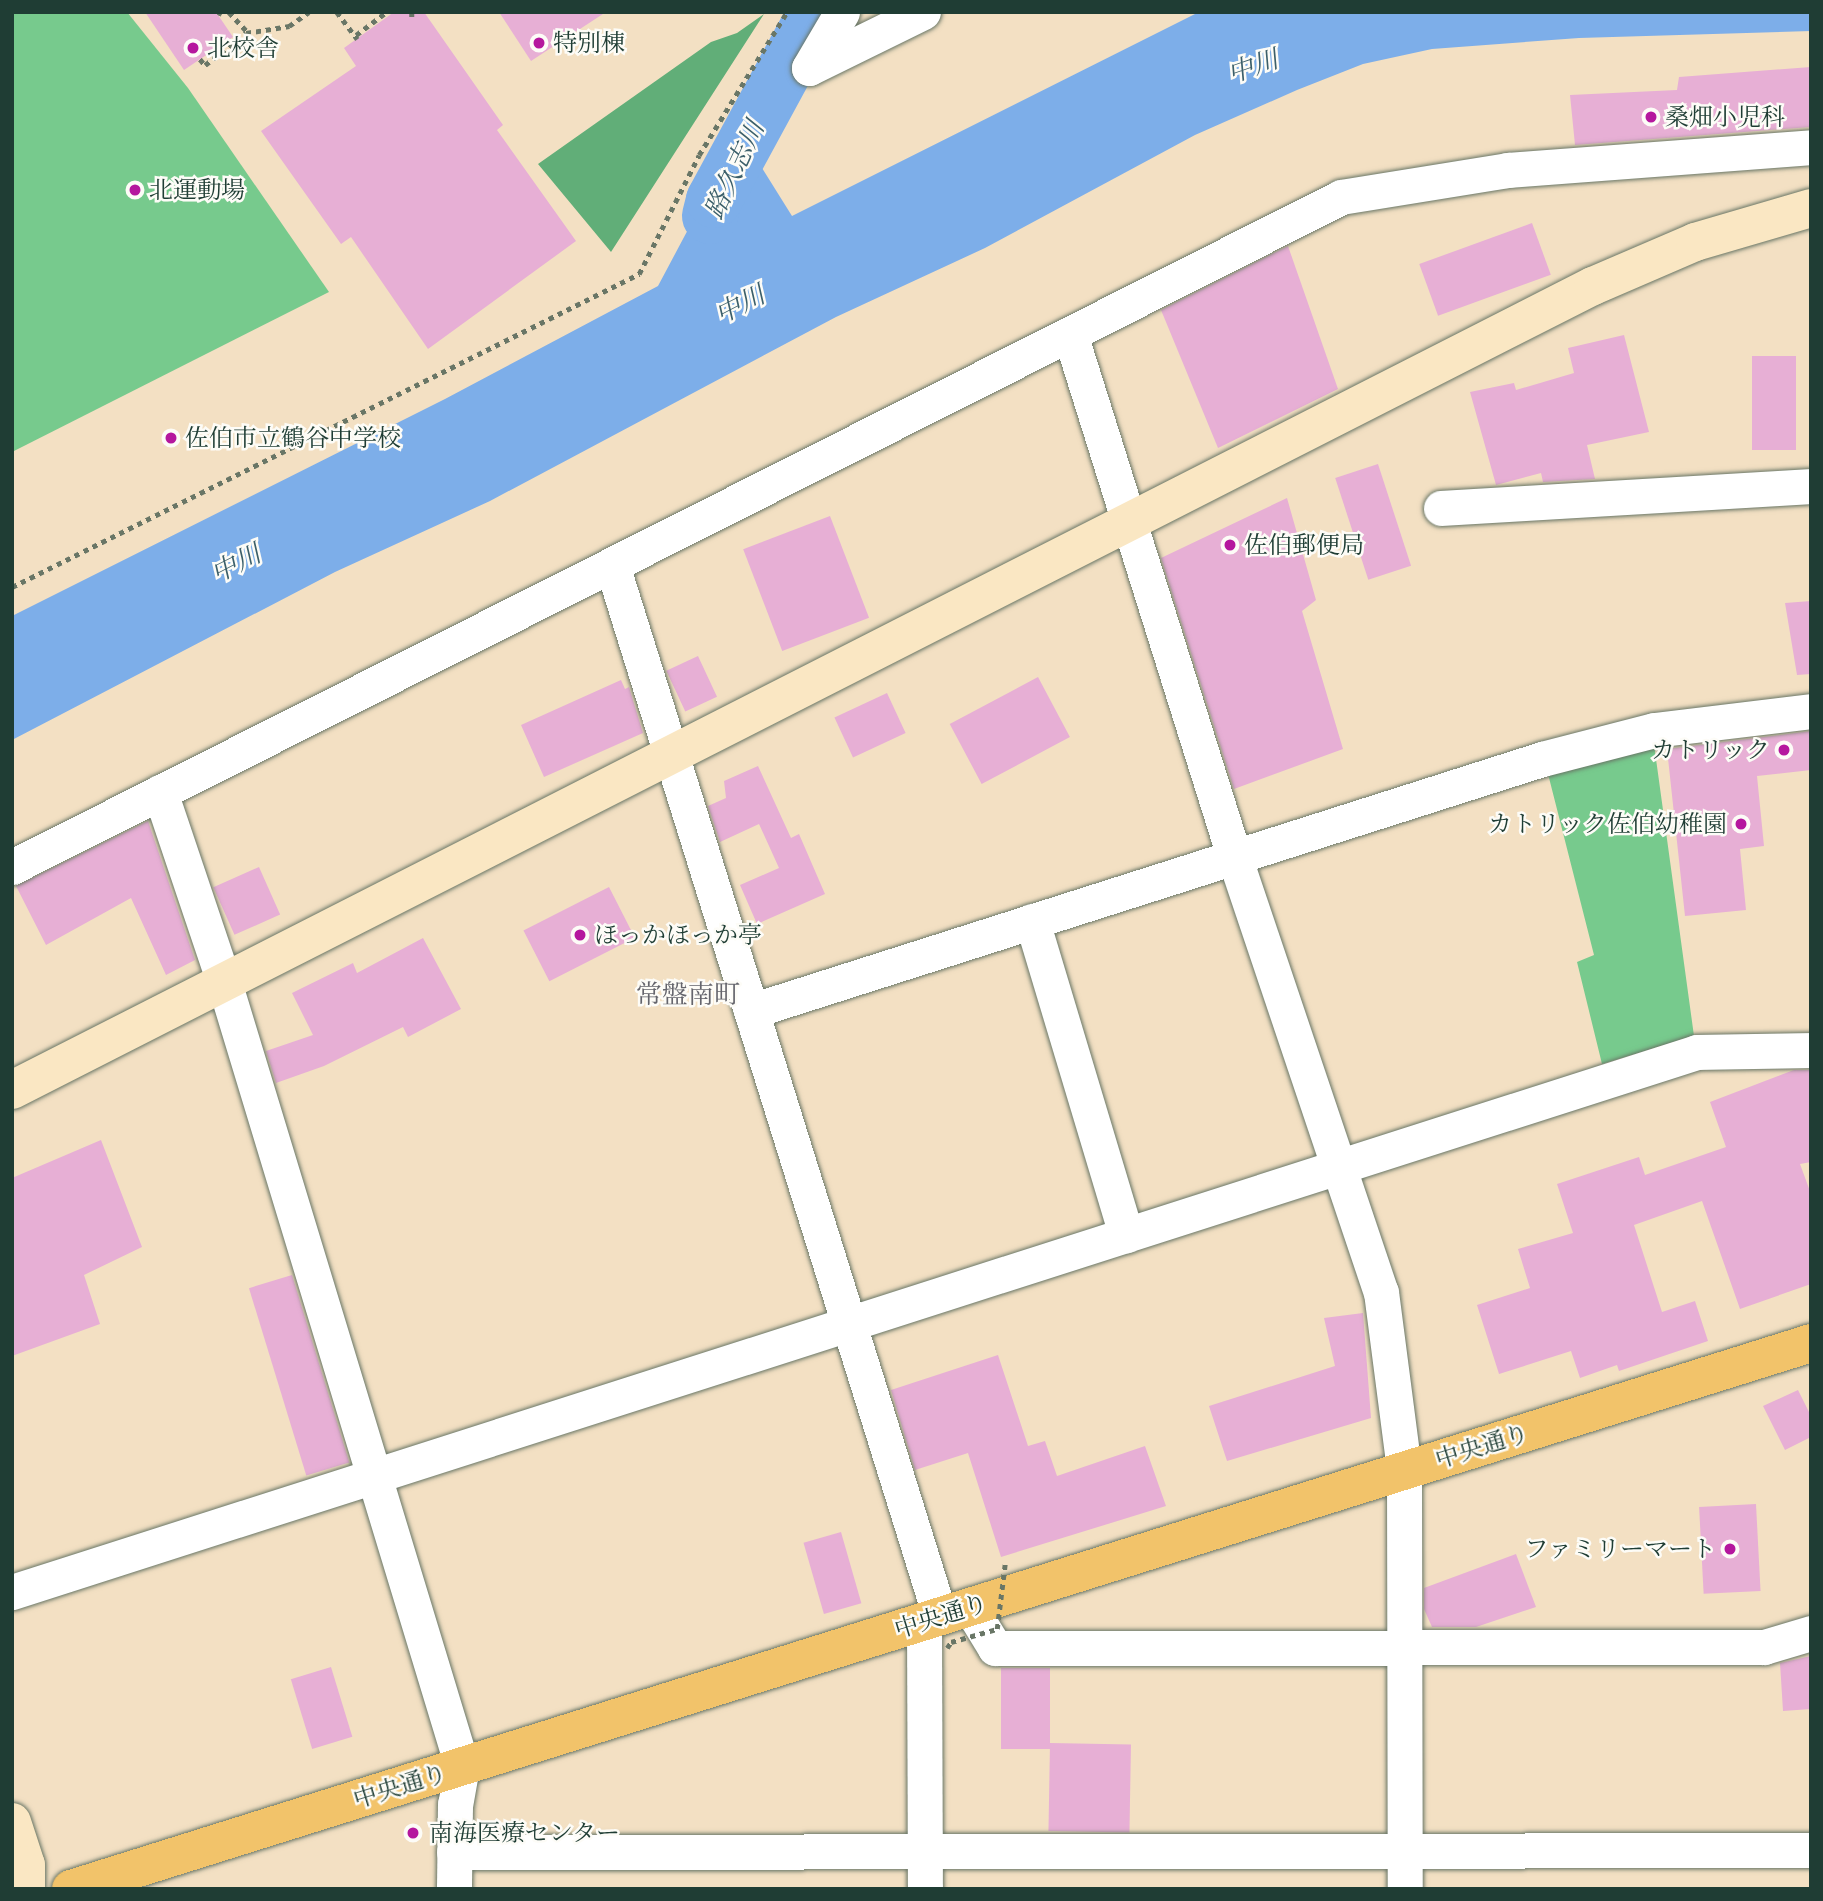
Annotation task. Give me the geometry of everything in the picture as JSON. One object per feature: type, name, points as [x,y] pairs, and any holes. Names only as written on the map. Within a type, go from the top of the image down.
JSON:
[{"type":"highway","name":"中央通り","points":[[71,1889],[463,1766],[945,1623],[1404,1470],[1811,1343]]},
{"type":"street","points":[[842,12],[809,68],[923,12]]},
{"type":"street","points":[[12,867],[1341,197],[1508,170],[1811,147]]},
{"type":"street","points":[[12,1090],[225,985],[669,759],[1131,519],[1593,286],[1695,242],[1811,208]]},
{"type":"street","points":[[1070,334],[1131,519],[1234,856],[1381,1292],[1404,1470],[1405,1889]]},
{"type":"street","points":[[1441,508],[1811,486]]},
{"type":"street","points":[[612,565],[669,759],[945,1623],[925,1851],[925,1889]]},
{"type":"street","points":[[751,1011],[1542,760],[1654,730],[1811,712]]},
{"type":"street","points":[[160,792],[225,985],[463,1766],[455,1804],[454,1889]]},
{"type":"street","points":[[1032,921],[1126,1235]]},
{"type":"street","points":[[12,1592],[1697,1052],[1811,1050]]},
{"type":"street","points":[[945,1623],[995,1648],[1764,1647],[1811,1633]]},
{"type":"street","points":[[12,1822],[26,1865],[26,1889]]},
{"type":"street","points":[[454,1852],[1811,1850]]},
{"type":"path","points":[[229,12],[244,31],[289,23],[307,12]]},
{"type":"path","points":[[200,59],[205,65],[246,33],[289,26],[307,12]]},
{"type":"path","points":[[338,12],[357,37],[386,12]]},
{"type":"path","points":[[12,587],[639,274],[699,155],[787,12]]},
{"type":"path","points":[[945,1623],[951,1642],[997,1629],[1005,1564]]},
{"type":"green space","name":"北運動場","points":[[12,12],[127,12],[188,88],[329,292],[12,452]]},
{"type":"green space","points":[[764,14],[611,252],[538,164],[711,42],[737,33]]},
{"type":"green space","points":[[1653,737],[1694,1036],[1602,1064],[1577,962],[1594,955],[1546,766]]},
{"type":"water","name":"中川","points":[[1199,12],[1811,12],[1811,31],[1579,38],[1432,49],[1363,64],[1297,90],[1195,135],[985,248],[836,317],[490,501],[335,572],[12,740],[12,616],[445,399],[658,286],[733,145],[752,152],[792,216]]},
{"type":"building","name":"北校舎","points":[[145,12],[216,12],[233,37],[184,70]]},
{"type":"building","points":[[394,12],[424,12],[503,125],[497,130],[576,241],[428,349],[351,237],[341,244],[261,131],[356,66],[344,48]]},
{"type":"building","name":"特別棟","points":[[499,12],[606,12],[531,61]]},
{"type":"building","name":"桑畑小児科","points":[[1811,67],[1811,127],[1575,145],[1570,95],[1677,90],[1679,77]]},
{"type":"building","points":[[1532,223],[1551,275],[1438,316],[1419,264]]},
{"type":"building","points":[[1288,246],[1338,389],[1218,448],[1161,310]]},
{"type":"building","points":[[1624,335],[1649,432],[1587,445],[1595,479],[1543,482],[1541,473],[1496,485],[1470,392],[1514,383],[1516,390],[1574,373],[1568,348]]},
{"type":"building","points":[[1752,356],[1796,356],[1796,450],[1752,450]]},
{"type":"building","points":[[1378,464],[1411,566],[1368,580],[1335,478]]},
{"type":"building","points":[[1287,498],[1316,600],[1302,611],[1343,749],[1234,789],[1161,558]]},
{"type":"building","points":[[830,516],[869,618],[782,651],[743,549]]},
{"type":"building","points":[[1811,601],[1811,674],[1797,675],[1785,603]]},
{"type":"building","points":[[698,656],[717,697],[685,712],[666,671]]},
{"type":"building","points":[[1038,677],[1070,737],[982,784],[950,724]]},
{"type":"building","points":[[621,680],[625,689],[629,687],[643,733],[544,777],[521,725]]},
{"type":"building","points":[[887,693],[906,733],[853,757],[834,718]]},
{"type":"building","points":[[1811,731],[1811,770],[1757,776],[1764,846],[1740,849],[1746,910],[1685,916],[1667,749]]},
{"type":"building","points":[[758,766],[791,838],[799,834],[825,894],[757,924],[740,885],[779,868],[759,824],[720,842],[708,806],[726,798],[724,781]]},
{"type":"building","points":[[148,821],[195,960],[166,975],[131,898],[46,945],[16,886]]},
{"type":"building","points":[[259,867],[280,915],[234,935],[213,887]]},
{"type":"building","name":"ほっかほっか亭","points":[[609,887],[635,938],[549,981],[523,931]]},
{"type":"building","points":[[423,938],[461,1009],[408,1037],[403,1027],[324,1066],[276,1083],[266,1051],[313,1035],[292,993],[353,963],[357,973]]},
{"type":"building","points":[[1794,1070],[1811,1070],[1811,1162],[1800,1164],[1811,1194],[1811,1284],[1740,1309],[1702,1201],[1634,1225],[1662,1312],[1695,1301],[1708,1341],[1619,1371],[1617,1365],[1580,1378],[1571,1351],[1499,1374],[1477,1305],[1530,1288],[1518,1249],[1573,1233],[1557,1184],[1639,1157],[1645,1175],[1726,1147],[1710,1102]]},
{"type":"building","points":[[101,1140],[142,1247],[84,1275],[100,1324],[12,1356],[12,1178]]},
{"type":"building","points":[[292,1275],[349,1462],[306,1476],[249,1288]]},
{"type":"building","points":[[1363,1313],[1371,1418],[1227,1461],[1209,1406],[1335,1366],[1324,1318]]},
{"type":"building","points":[[998,1355],[1028,1446],[1045,1441],[1057,1476],[1145,1446],[1166,1506],[1001,1557],[968,1453],[915,1470],[891,1390]]},
{"type":"building","points":[[1798,1390],[1811,1416],[1811,1437],[1785,1450],[1763,1406]]},
{"type":"building","name":"ファミリーマート","points":[[1756,1504],[1761,1591],[1704,1594],[1699,1507]]},
{"type":"building","points":[[841,1532],[861,1603],[824,1614],[804,1543]]},
{"type":"building","points":[[1516,1554],[1536,1607],[1476,1627],[1432,1627],[1424,1609],[1424,1588]]},
{"type":"building","points":[[1811,1656],[1811,1709],[1783,1711],[1780,1663]]},
{"type":"building","points":[[331,1667],[352,1737],[312,1749],[291,1679]]},
{"type":"building","points":[[1001,1668],[1050,1668],[1050,1749],[1001,1749]]},
{"type":"building","points":[[1050,1743],[1131,1744],[1129,1832],[1048,1831]]},
{"type":"waterway","name":"路久志川","points":[[710,216],[714,200],[816,12]]},
{"type":"place","name":"特別棟","points":[[539,43]]},
{"type":"place","name":"北校舎","points":[[193,48]]},
{"type":"place","name":"桑畑小児科","points":[[1651,117]]},
{"type":"place","name":"北運動場","points":[[135,190]]},
{"type":"place","name":"佐伯市立鶴谷中学校","points":[[171,438]]},
{"type":"place","name":"佐伯郵便局","points":[[1230,545]]},
{"type":"place","name":"カトリック","points":[[1784,750]]},
{"type":"place","name":"カトリック佐伯幼稚園","points":[[1741,824]]},
{"type":"place","name":"ほっかほっか亭","points":[[580,935]]},
{"type":"place","name":"ファミリーマート","points":[[1730,1549]]},
{"type":"place","name":"南海医療センター","points":[[413,1833]]},
{"type":"district","name":"常盤南町","points":[[688,995]]}]
